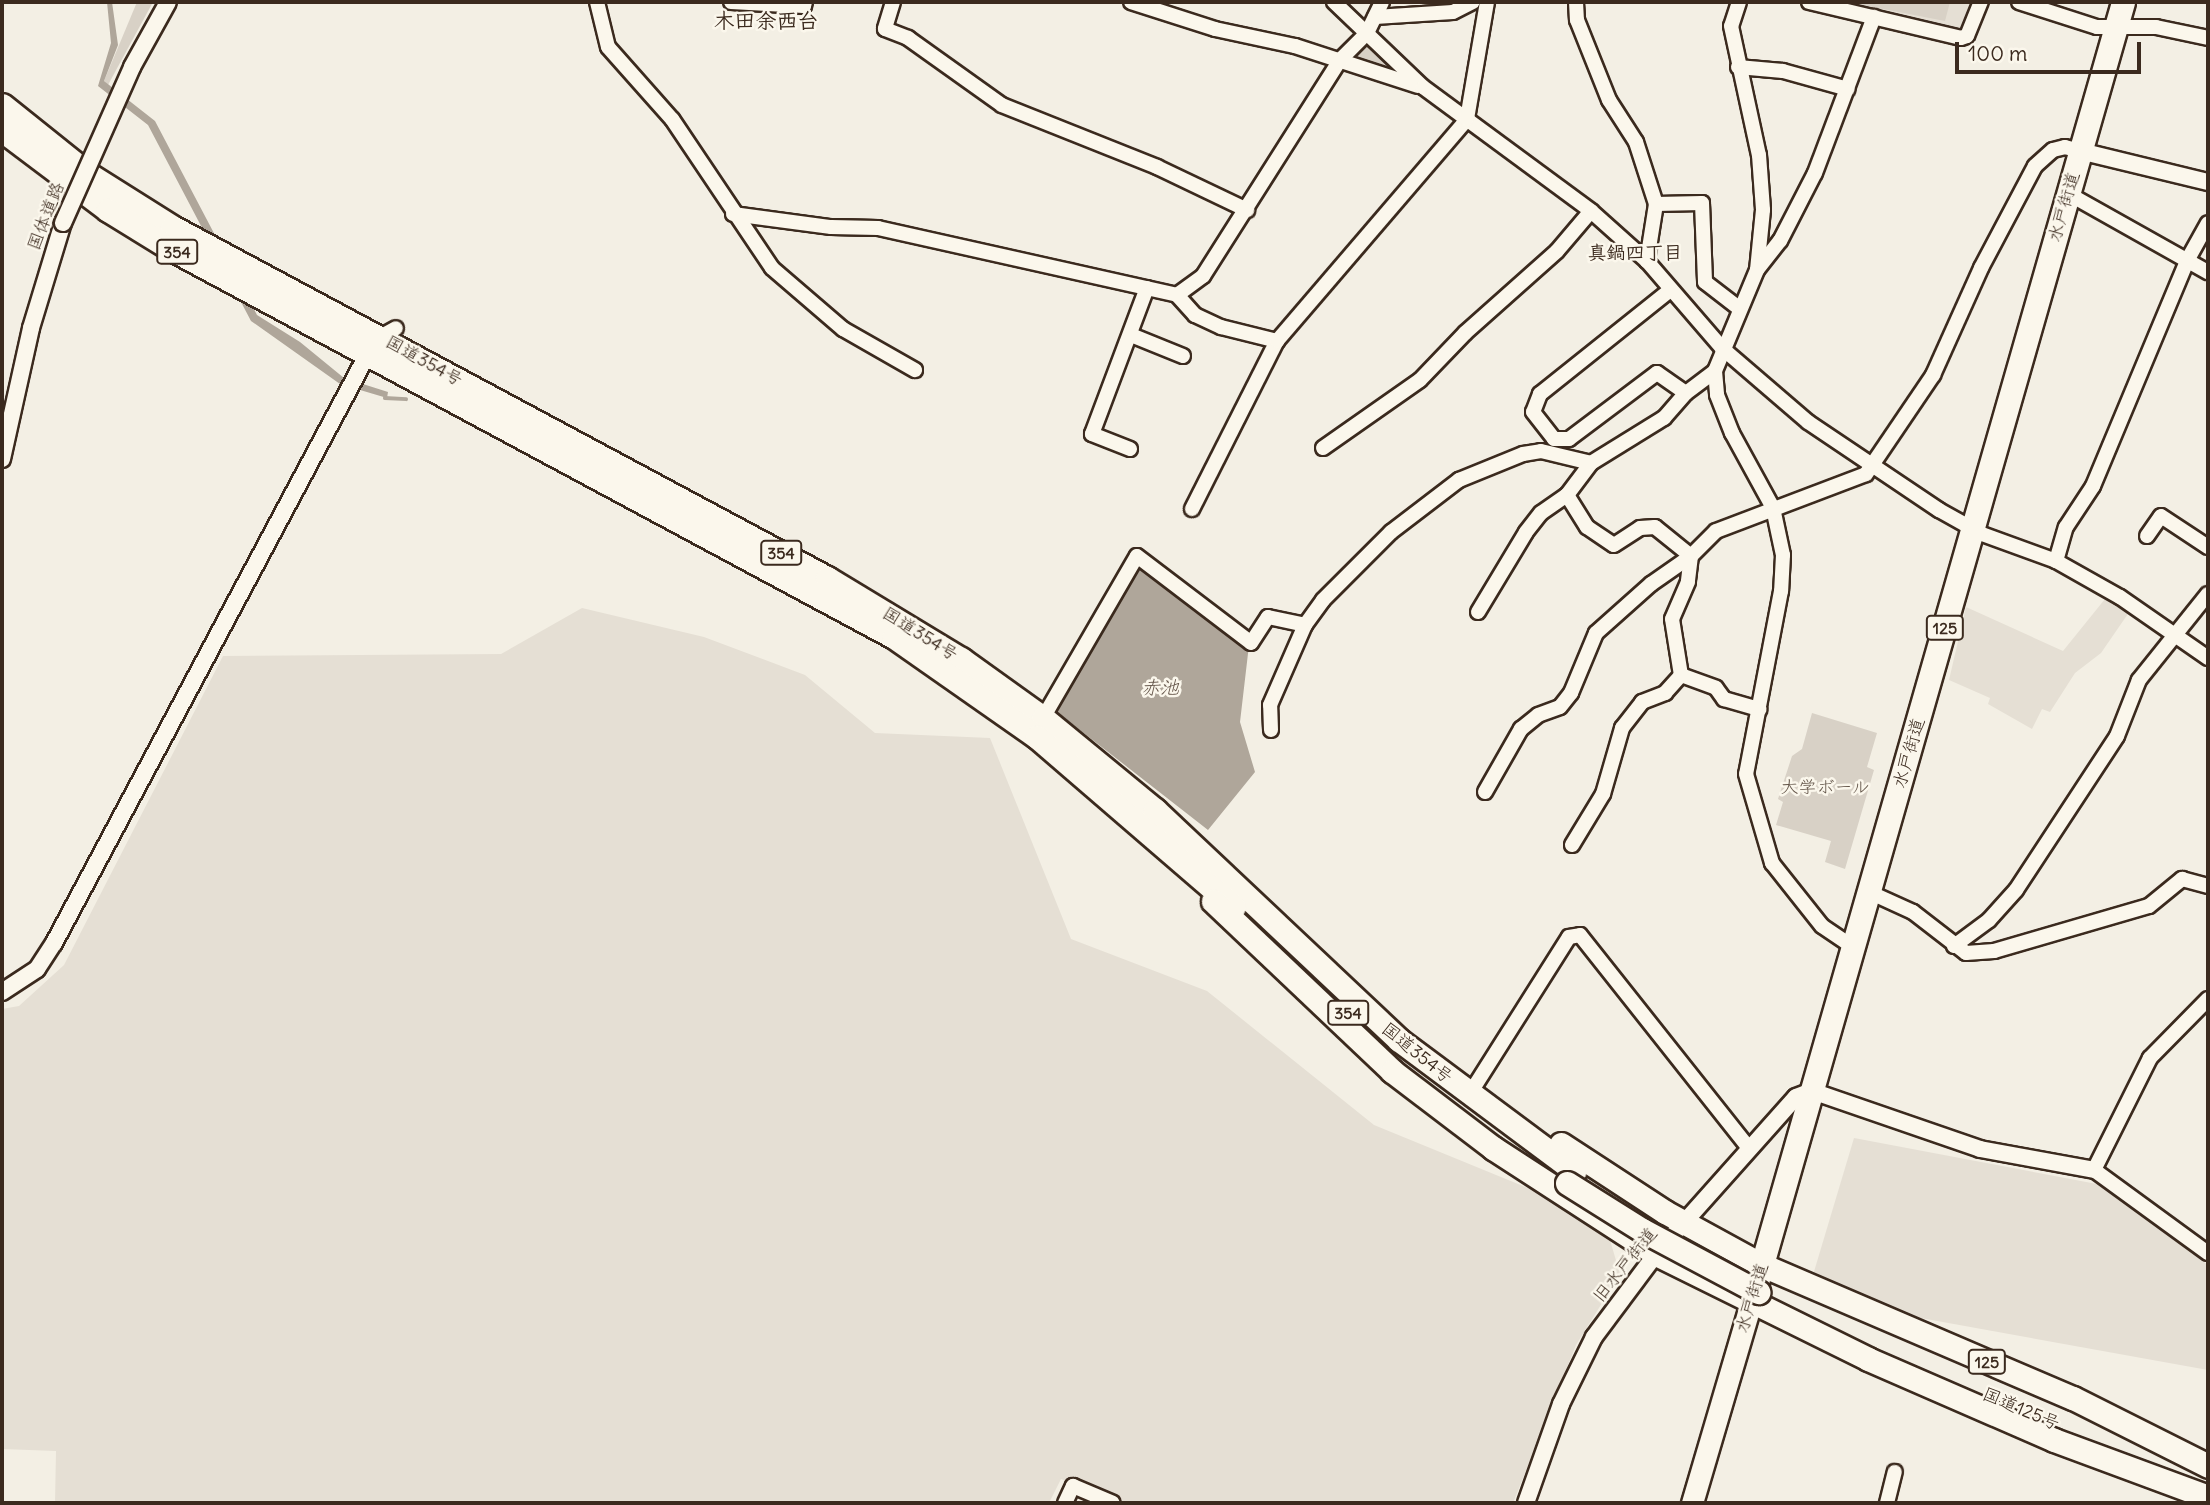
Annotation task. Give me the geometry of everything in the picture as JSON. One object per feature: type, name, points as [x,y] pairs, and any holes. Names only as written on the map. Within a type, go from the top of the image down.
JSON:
[{"type":"highway","name":"水戸街道","points":[[1758,1284],[2123,2]]},
{"type":"highway","name":"国道354号","points":[[2,106],[118,196],[827,578],[961,659],[1043,718],[1399,1059],[1571,1177],[1642,1230],[1758,1284]]},
{"type":"highway","name":"国道354号","points":[[2,130],[108,210],[168,247],[381,339],[894,637],[1149,817]]},
{"type":"highway","points":[[1149,817],[1239,873],[1342,972],[1476,1084],[1684,1223],[1758,1284]]},
{"type":"highway","points":[[1149,817],[1213,901],[1392,1071],[1493,1147],[1656,1254],[1758,1284]]},
{"type":"highway","name":"国道125号","points":[[1758,1284],[2208,1491]]},
{"type":"highway","name":"125","points":[[1758,1284],[2073,1398],[2208,1466]]},
{"type":"highway","name":"125","points":[[1758,1284],[2054,1440],[2208,1497]]},
{"type":"highway","name":"国道125号","points":[[1866,1335],[2208,1473]]},
{"type":"main road","name":"水戸街道","points":[[1692,1503],[1758,1284]]},
{"type":"street","name":"国体道路","points":[[2,459],[9,394],[63,223],[132,67],[168,2]]},
{"type":"street","points":[[597,2],[608,47],[672,119],[733,214],[772,268],[801,297],[843,329],[915,370]]},
{"type":"street","points":[[731,2],[804,6],[805,2]]},
{"type":"street","points":[[893,2],[885,29],[908,38],[1003,105],[1157,167],[1247,210]]},
{"type":"street","points":[[1131,2],[1215,29],[1340,60],[1423,88]]},
{"type":"street","points":[[1334,2],[1423,88],[1591,211],[1647,261],[1669,291],[1722,348],[1808,422],[1972,530],[2056,561],[2120,597],[2208,658]]},
{"type":"street","points":[[1177,295],[1203,276],[1340,60],[1367,33],[1382,2]]},
{"type":"street","points":[[1375,17],[1453,12],[1473,2]]},
{"type":"street","points":[[1192,509],[1277,341],[1467,118],[1488,2]]},
{"type":"street","points":[[1576,2],[1577,20],[1609,100],[1636,142],[1656,204],[1647,261]]},
{"type":"street","points":[[1739,2],[1731,26],[1759,156],[1763,210],[1757,270]]},
{"type":"street","points":[[1809,2],[1961,38],[1967,36],[1981,2]]},
{"type":"street","points":[[2019,2],[2097,27],[2157,27],[2208,38]]},
{"type":"street","points":[[1853,947],[1822,926],[1768,855],[1746,775],[1781,591],[1783,555],[1773,508],[1731,433],[1717,395],[1715,371],[1722,348],[1757,270],[1780,241],[1848,89],[1874,17]]},
{"type":"street","points":[[1738,67],[1783,71],[1848,89]]},
{"type":"street","points":[[1485,792],[1521,729],[1538,715],[1560,707],[1570,693],[1596,633],[1691,556],[1716,531],[1773,508],[1850,484],[1873,464],[1939,363],[1981,268],[2035,166],[2053,150],[2080,151],[2208,182]]},
{"type":"street","points":[[2067,193],[2208,272]]},
{"type":"street","points":[[1656,204],[1702,203],[1705,282],[1740,309]]},
{"type":"street","points":[[1323,448],[1420,380],[1465,333],[1557,251],[1591,211]]},
{"type":"street","points":[[733,214],[831,227],[878,228],[1177,295],[1195,315],[1221,327],[1277,341]]},
{"type":"street","points":[[2056,561],[2066,527],[2093,486],[2188,260],[2208,223]]},
{"type":"street","points":[[1130,449],[1092,434],[1147,288]]},
{"type":"street","points":[[1669,291],[1540,394],[1533,412],[1554,439],[1569,439],[1657,373],[1686,393]]},
{"type":"street","points":[[1131,335],[1183,356]]},
{"type":"street","points":[[2,992],[37,969],[54,943],[381,339]]},
{"type":"street","points":[[1478,612],[1526,532],[1541,513],[1567,495],[1591,463],[1664,418],[1686,393],[1715,371]]},
{"type":"street","points":[[1270,730],[1270,705],[1304,625],[1323,600],[1391,532],[1459,480],[1541,451],[1591,463]]},
{"type":"street","points":[[1567,495],[1587,527],[1614,545],[1640,528],[1655,527],[1691,556]]},
{"type":"street","points":[[2147,536],[2161,516],[2208,547]]},
{"type":"street","points":[[1043,718],[1137,556],[1251,643],[1268,617],[1304,625]]},
{"type":"street","points":[[1681,676],[1672,619],[1688,582],[1691,556]]},
{"type":"street","points":[[1954,946],[1989,920],[2045,849],[2117,736],[2139,680],[2208,594]]},
{"type":"street","points":[[1681,676],[1716,688],[1724,699],[1759,709]]},
{"type":"street","points":[[1572,845],[1603,794],[1622,729],[1642,702],[1665,693],[1681,676]]},
{"type":"street","points":[[1869,892],[1913,912],[1966,953],[1994,951],[2149,906],[2182,878],[2208,886]]},
{"type":"street","points":[[1476,1084],[1569,937],[1580,935],[1749,1148]]},
{"type":"street","points":[[2094,1170],[2150,1058],[2208,999]]},
{"type":"street","points":[[1812,1091],[1980,1150],[2094,1170],[2208,1253]]},
{"type":"street","name":"旧水戸街道","points":[[1526,1503],[1583,1355],[1656,1254],[1796,1097],[1812,1091]]},
{"type":"street","points":[[1768,1128],[1787,1137],[1794,1154]]},
{"type":"street","points":[[1887,1503],[1895,1472]]},
{"type":"street","points":[[1065,1503],[1073,1486],[1113,1503]]},
{"type":"shaded area","points":[[1832,2],[1976,2],[1964,32]]},
{"type":"shaded area","points":[[2109,594],[2132,608],[2101,653],[2075,673],[2050,712],[2042,709],[2032,729],[1988,704],[1990,698],[1949,680],[1966,607],[2063,651]]},
{"type":"shaded area","points":[[582,608],[704,637],[805,675],[875,733],[990,738],[1071,939],[1207,991],[1374,1125],[1540,1193],[1610,1240],[1620,1274],[1576,1345],[1513,1503],[1128,1503],[1061,1479],[1049,1503],[55,1503],[56,1451],[2,1449],[2,1009],[19,1006],[64,965],[223,656],[501,654]]},
{"type":"shaded area","points":[[1854,1138],[2102,1185],[2208,1265],[2208,1370],[1893,1313],[1813,1275]]},
{"type":"green space","points":[[137,2],[153,2],[108,85],[104,81]]},
{"type":"green space","points":[[1847,2],[1950,2],[1945,21]]},
{"type":"green space","points":[[1367,37],[1414,83],[1345,59]]},
{"type":"green space","name":"大学ボール","points":[[1812,713],[1877,733],[1867,767],[1874,770],[1845,869],[1825,862],[1831,841],[1776,825],[1783,802],[1778,799],[1792,756],[1802,749]]},
{"type":"water","points":[[107,2],[112,2],[118,45],[104,81],[155,121],[257,315],[300,342],[344,378],[388,392],[387,398],[340,384],[251,321],[148,125],[98,86],[111,43]]},
{"type":"water","name":"赤池","points":[[1138,559],[1249,645],[1240,722],[1255,772],[1208,830],[1053,709]]},
{"type":"waterway","points":[[385,398],[406,399]]},
{"type":"district","name":"木田余西台","points":[[766,21]]},
{"type":"district","name":"真鍋四丁目","points":[[1635,253]]}]
